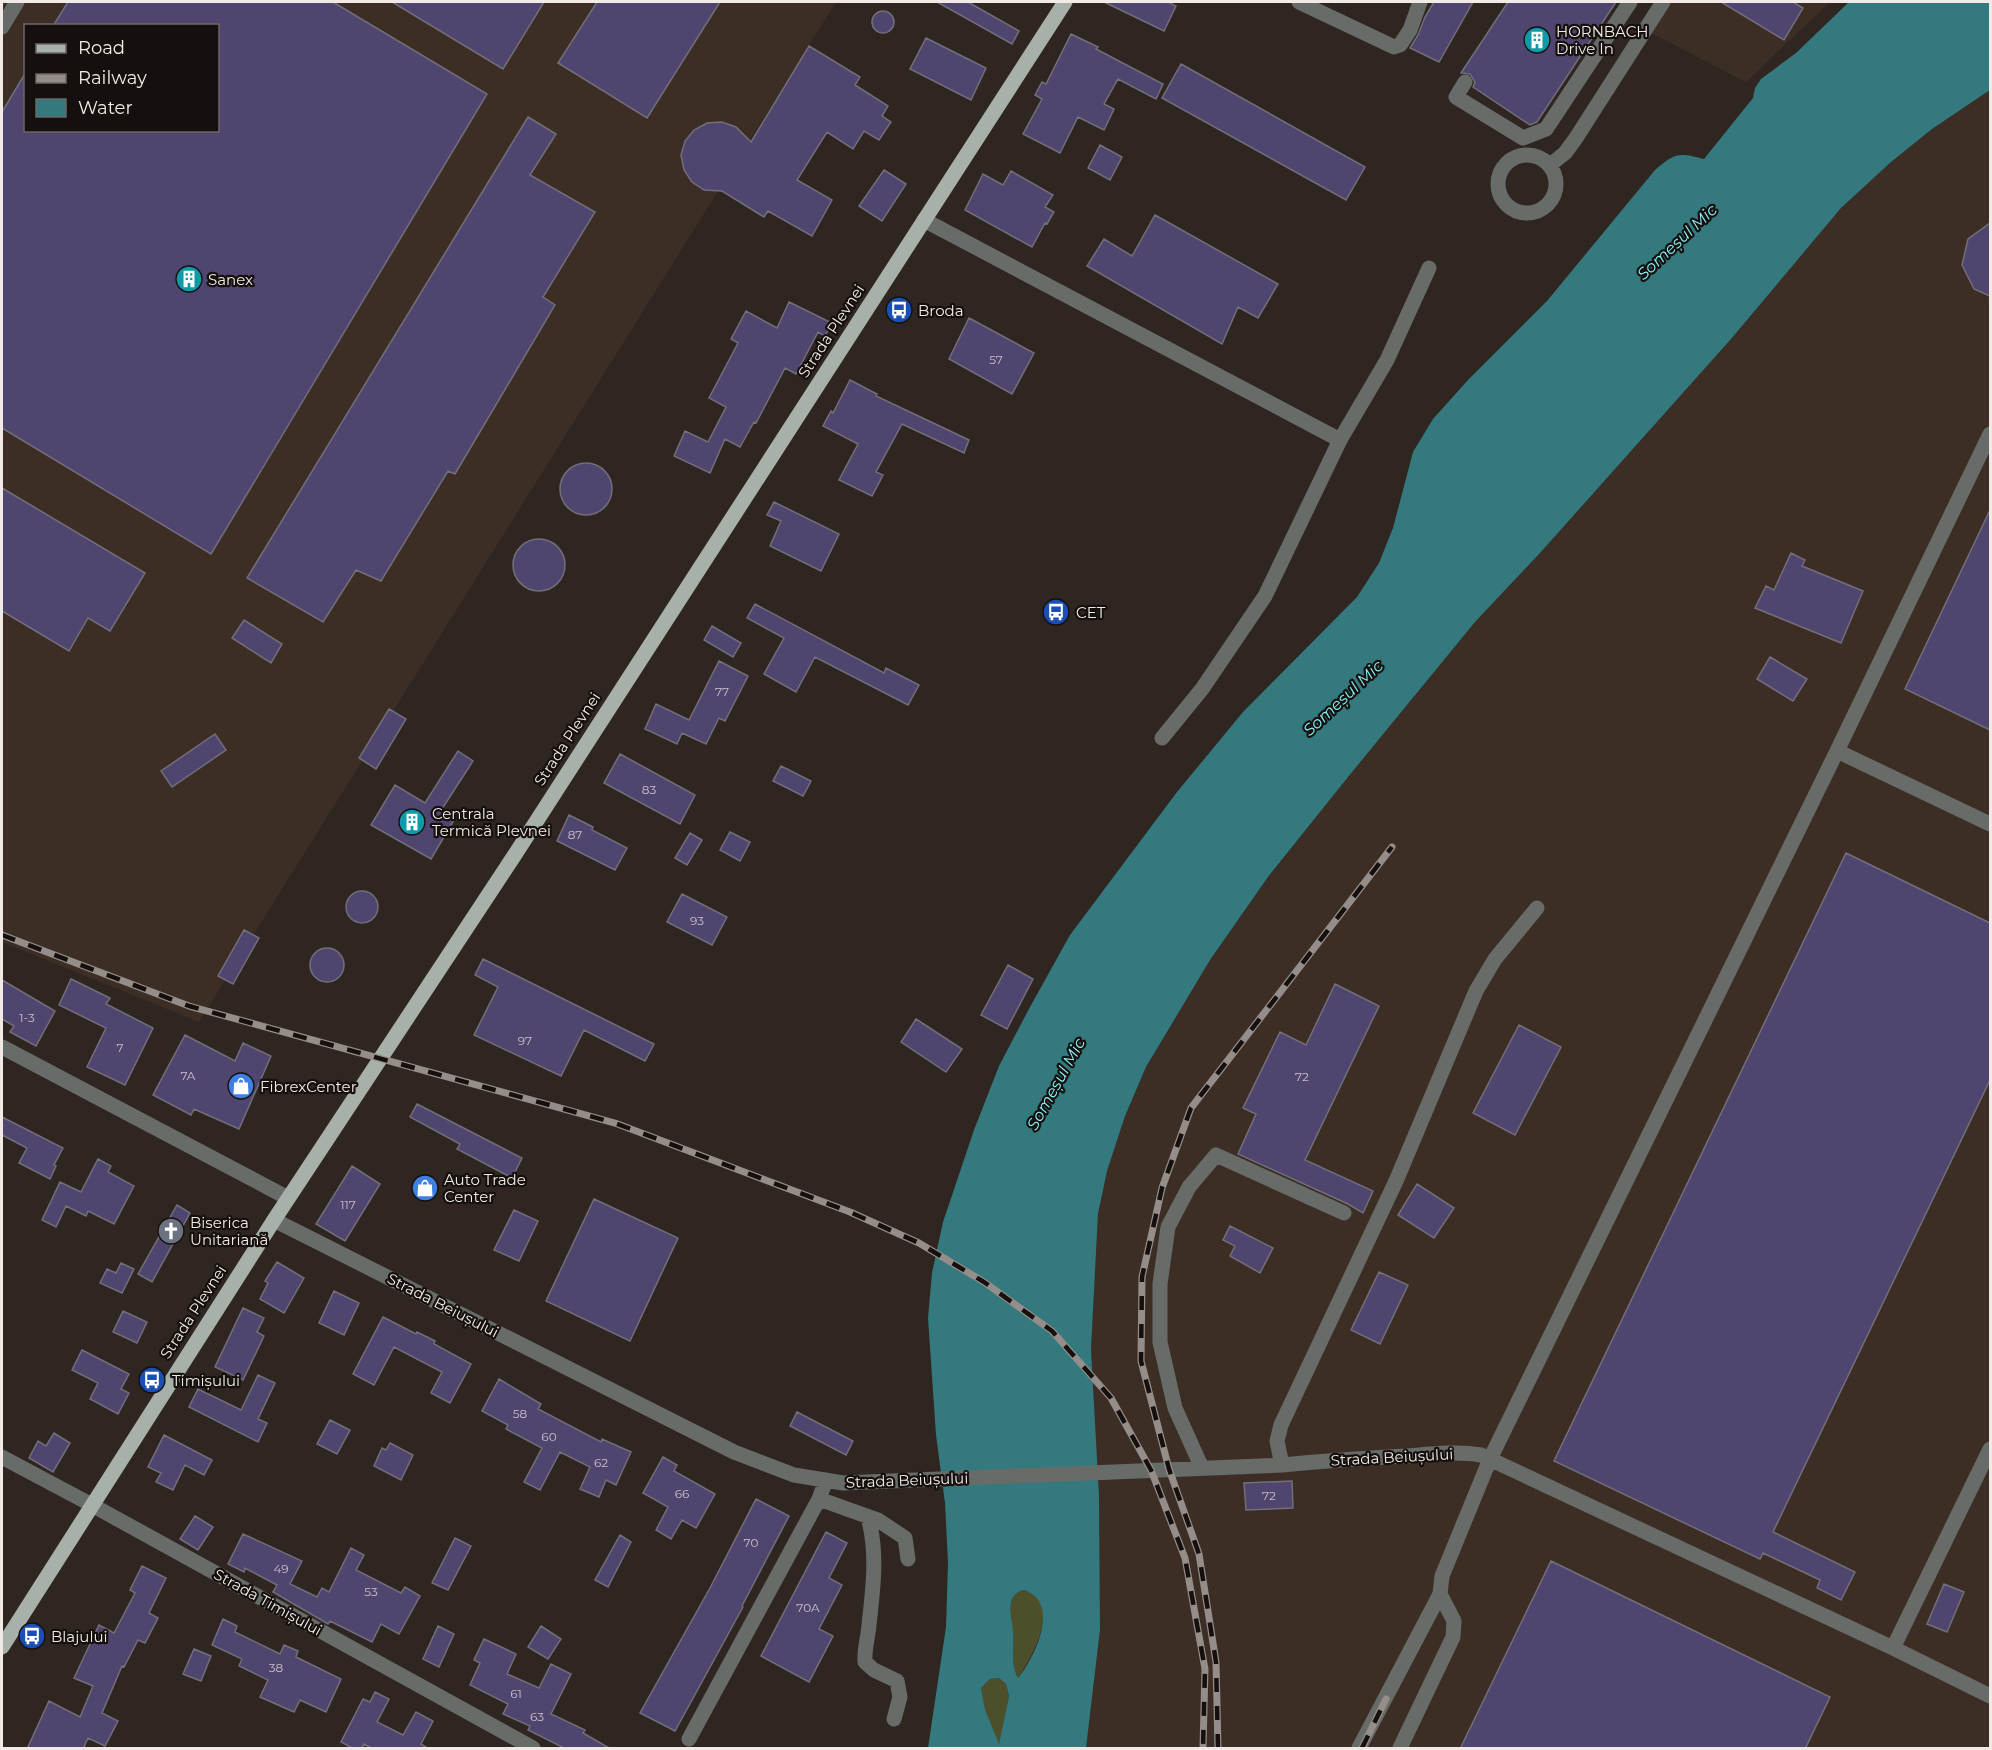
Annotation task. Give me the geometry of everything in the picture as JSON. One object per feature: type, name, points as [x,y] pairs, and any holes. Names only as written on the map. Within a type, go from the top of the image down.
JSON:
[{"type":"main road","name":"Strada Plevnei","points":[[2,1647],[288,1198],[514,856],[1065,2]]},
{"type":"street","points":[[2,27],[17,2]]},
{"type":"street","points":[[1299,2],[1394,47],[1400,45],[1410,30],[1420,2]]},
{"type":"street","points":[[1465,82],[1456,97],[1523,138],[1546,129],[1630,2]]},
{"type":"street","points":[[1550,165],[1565,153],[1576,138],[1663,2]]},
{"type":"street","points":[[924,220],[1340,440]]},
{"type":"street","points":[[1162,738],[1202,689],[1266,596],[1340,440],[1387,360],[1429,268]]},
{"type":"street","points":[[1359,1749],[1440,1594],[1442,1576],[1490,1459],[1990,434]]},
{"type":"street","points":[[1837,751],[1990,824]]},
{"type":"street","points":[[1282,1465],[1277,1441],[1281,1425],[1396,1181],[1476,991],[1495,959],[1538,908]]},
{"type":"street","points":[[2,1047],[288,1198]]},
{"type":"street","points":[[1202,1468],[1175,1408],[1160,1342],[1160,1284],[1168,1227],[1189,1187],[1216,1155],[1344,1213]]},
{"type":"street","name":"Strada Beiușului","points":[[274,1220],[734,1452],[794,1475],[843,1483],[1282,1465],[1467,1453],[1490,1459],[1893,1648],[1990,1696]]},
{"type":"street","points":[[1893,1648],[1990,1449]]},
{"type":"street","name":"Strada Timișului","points":[[2,1457],[533,1749]]},
{"type":"street","points":[[689,1739],[819,1499],[826,1480]]},
{"type":"street","points":[[819,1499],[878,1520],[905,1538],[908,1559]]},
{"type":"street","points":[[868,1516],[875,1552],[869,1629],[864,1652],[865,1662],[874,1670],[897,1681],[900,1697],[894,1719]]},
{"type":"street","points":[[1400,1749],[1453,1636],[1454,1621],[1440,1594]]},
{"type":"shaded area","points":[[2,2],[836,2],[199,1022],[2,942]]},
{"type":"shaded area","points":[[1671,2],[1830,2],[1746,82],[1651,33]]},
{"type":"shaded area","points":[[1990,90],[1990,1748],[1086,1748],[1100,1630],[1099,1495],[1091,1349],[1098,1214],[1107,1171],[1125,1116],[1146,1067],[1210,960],[1268,878],[1475,622],[1540,553],[1731,339],[1841,208],[1891,162],[1932,129]]},
{"type":"green space","points":[[1023,1590],[1035,1596],[1042,1605],[1043,1617],[1042,1630],[1037,1643],[1018,1678],[1013,1661],[1011,1607],[1013,1597]]},
{"type":"green space","points":[[999,1678],[1006,1684],[1009,1696],[999,1745],[985,1709],[981,1688],[990,1679]]},
{"type":"water","name":"Someșul Mic","points":[[1849,2],[1990,2],[1990,90],[1932,129],[1891,162],[1841,208],[1731,339],[1540,553],[1475,622],[1268,877],[1210,960],[1146,1067],[1125,1116],[1107,1171],[1098,1214],[1091,1349],[1099,1495],[1100,1630],[1086,1748],[928,1748],[946,1627],[948,1563],[945,1503],[936,1435],[928,1318],[932,1273],[943,1222],[974,1130],[999,1066],[1070,935],[1177,792],[1243,712],[1357,597],[1379,563],[1393,528],[1413,452],[1433,419],[1468,380],[1547,301],[1655,170],[1672,157],[1688,155],[1704,159],[1753,98],[1755,88],[1761,79],[1796,53]],"holes":[[[1023,1590],[1035,1596],[1041,1605],[1043,1617],[1042,1630],[1037,1644],[1018,1678],[1013,1661],[1011,1607],[1013,1597]],[[999,1678],[1006,1684],[1009,1696],[999,1744],[985,1709],[981,1688],[990,1679]]]},
{"type":"building","name":"Sanex","points":[[68,2],[333,2],[487,94],[211,554],[2,428],[2,112],[24,75],[24,132],[219,132],[219,24],[54,24]]},
{"type":"building","points":[[392,2],[544,2],[503,69]]},
{"type":"building","points":[[597,2],[720,2],[647,118],[558,63]]},
{"type":"building","points":[[937,2],[968,2],[1019,31],[1012,44]]},
{"type":"building","points":[[1104,2],[1168,2],[1176,6],[1164,31]]},
{"type":"building","points":[[1434,2],[1473,2],[1439,62],[1410,48]]},
{"type":"building","name":"HORNBACH Drive In","points":[[1508,2],[1616,2],[1537,122],[1530,125],[1473,87],[1475,82],[1470,74],[1461,73]]},
{"type":"building","points":[[1721,2],[1793,2],[1803,8],[1784,40]]},
{"type":"building","points":[[883,11],[891,14],[894,22],[891,30],[883,33],[875,30],[872,22],[875,14]]},
{"type":"building","points":[[1071,34],[1163,84],[1156,99],[1118,79],[1104,104],[1114,109],[1104,130],[1078,117],[1060,153],[1023,134],[1042,99],[1035,95],[1042,82],[1046,84]]},
{"type":"building","points":[[926,38],[986,68],[971,100],[910,69]]},
{"type":"building","points":[[809,46],[860,77],[855,85],[888,106],[882,116],[891,122],[879,140],[864,131],[853,149],[827,132],[797,180],[832,200],[812,236],[768,211],[764,217],[722,191],[704,190],[692,182],[684,170],[681,155],[685,141],[694,130],[707,123],[722,122],[736,127],[751,142]]},
{"type":"building","points":[[1181,64],[1365,167],[1346,200],[1162,98]]},
{"type":"building","points":[[528,117],[556,134],[530,175],[595,212],[543,297],[555,305],[455,474],[448,471],[381,581],[356,570],[323,622],[247,578]]},
{"type":"building","points":[[1100,145],[1122,157],[1110,180],[1088,168]]},
{"type":"building","points":[[884,170],[906,184],[882,221],[859,206]]},
{"type":"building","points":[[1011,171],[1053,195],[1045,207],[1054,212],[1032,247],[965,210],[983,174],[1003,185]]},
{"type":"building","points":[[1155,215],[1278,284],[1258,318],[1238,307],[1222,344],[1087,266],[1104,239],[1132,256]]},
{"type":"building","points":[[1990,223],[1990,296],[1974,289],[1962,265],[1968,239]]},
{"type":"building","points":[[789,302],[832,323],[825,336],[818,332],[796,374],[785,368],[756,423],[754,422],[740,447],[725,439],[710,473],[674,456],[685,431],[708,442],[726,407],[709,398],[738,343],[731,339],[746,311],[777,328]]},
{"type":"building","points":[[969,318],[1034,353],[1012,394],[949,359]]},
{"type":"building","points":[[850,380],[877,394],[876,396],[969,440],[964,453],[902,424],[876,472],[883,475],[872,496],[839,480],[858,444],[823,426],[831,411],[833,413]]},
{"type":"building","points":[[586,463],[596,465],[604,471],[610,479],[612,489],[610,499],[604,507],[596,513],[586,515],[576,513],[568,507],[562,499],[560,489],[562,479],[568,471],[576,465]]},
{"type":"building","points":[[2,488],[145,573],[110,631],[88,618],[69,651],[2,611]]},
{"type":"building","points":[[774,502],[839,534],[821,571],[770,546],[781,521],[767,515]]},
{"type":"building","points":[[1990,510],[1990,730],[1905,689]]},
{"type":"building","points":[[539,539],[549,541],[557,547],[563,555],[565,565],[563,575],[557,583],[549,589],[539,591],[529,589],[521,583],[515,575],[513,565],[515,555],[521,547],[529,541]]},
{"type":"building","points":[[1791,553],[1805,560],[1802,566],[1863,591],[1841,643],[1755,608],[1766,586],[1774,590]]},
{"type":"building","points":[[755,604],[884,673],[886,668],[919,685],[908,705],[815,657],[796,692],[764,674],[784,638],[747,618]]},
{"type":"building","points":[[244,620],[282,644],[271,663],[232,638]]},
{"type":"building","points":[[712,626],[741,643],[733,657],[704,640]]},
{"type":"building","points":[[1770,657],[1807,679],[1793,701],[1757,679]]},
{"type":"building","points":[[719,661],[748,676],[725,721],[719,718],[706,744],[682,733],[677,744],[645,729],[656,704],[689,720]]},
{"type":"building","points":[[389,709],[406,719],[376,769],[359,758]]},
{"type":"building","points":[[215,734],[226,750],[172,787],[161,771]]},
{"type":"building","name":"Centrala Termică Plevnei","points":[[458,751],[473,761],[440,812],[454,820],[431,859],[371,825],[395,785],[425,803]]},
{"type":"building","points":[[620,754],[695,795],[680,824],[604,783]]},
{"type":"building","points":[[781,766],[811,781],[803,796],[773,781]]},
{"type":"building","points":[[569,815],[627,848],[615,870],[557,841]]},
{"type":"building","points":[[730,832],[750,842],[740,861],[720,850]]},
{"type":"building","points":[[690,833],[702,840],[687,865],[675,858]]},
{"type":"building","points":[[1846,853],[1990,923],[1990,1080],[1773,1532],[1855,1572],[1841,1600],[1817,1588],[1820,1580],[1763,1553],[1760,1559],[1554,1461]]},
{"type":"building","points":[[362,891],[373,896],[378,907],[373,918],[362,923],[351,918],[346,907],[351,896]]},
{"type":"building","points":[[682,894],[727,917],[712,945],[667,922]]},
{"type":"building","points":[[244,930],[259,938],[233,984],[218,976]]},
{"type":"building","points":[[327,948],[339,953],[344,965],[339,977],[327,982],[315,977],[310,965],[315,953]]},
{"type":"building","points":[[483,959],[654,1044],[645,1061],[584,1030],[561,1076],[474,1035],[498,987],[475,975]]},
{"type":"building","points":[[1008,965],[1033,979],[1007,1029],[981,1015]]},
{"type":"building","points":[[71,979],[110,998],[106,1004],[153,1028],[125,1085],[87,1067],[106,1028],[59,1005]]},
{"type":"building","points":[[2,980],[55,1011],[36,1046],[10,1032],[14,1026],[2,1019]]},
{"type":"building","points":[[1335,984],[1379,1006],[1305,1160],[1373,1191],[1363,1213],[1238,1154],[1256,1114],[1243,1108],[1280,1032],[1306,1045]]},
{"type":"building","points":[[916,1019],[962,1049],[946,1072],[901,1042]]},
{"type":"building","points":[[1519,1025],[1561,1047],[1515,1135],[1473,1113]]},
{"type":"building","points":[[185,1035],[235,1061],[243,1043],[271,1056],[239,1129],[194,1109],[191,1115],[153,1095]]},
{"type":"building","points":[[417,1104],[522,1158],[512,1178],[457,1149],[460,1144],[410,1117]]},
{"type":"building","points":[[2,1117],[63,1148],[50,1179],[19,1163],[27,1148],[2,1135]]},
{"type":"building","points":[[98,1159],[111,1166],[108,1172],[134,1186],[114,1224],[88,1211],[86,1216],[66,1206],[56,1227],[42,1220],[60,1182],[81,1192]]},
{"type":"building","points":[[352,1166],[380,1184],[345,1241],[316,1224]]},
{"type":"building","points":[[1417,1184],[1454,1208],[1434,1238],[1398,1215]]},
{"type":"building","points":[[594,1199],[678,1238],[630,1341],[546,1301]]},
{"type":"building","name":"Biserica Unitariană","points":[[177,1205],[190,1213],[152,1282],[138,1274]]},
{"type":"building","points":[[514,1210],[538,1221],[519,1261],[494,1250]]},
{"type":"building","points":[[1230,1226],[1273,1248],[1260,1273],[1230,1256],[1235,1246],[1223,1240]]},
{"type":"building","points":[[277,1262],[304,1278],[284,1313],[260,1299],[268,1283],[265,1281]]},
{"type":"building","points":[[121,1263],[134,1269],[122,1293],[100,1283],[107,1269],[116,1273]]},
{"type":"building","points":[[1379,1272],[1408,1285],[1380,1344],[1351,1330]]},
{"type":"building","points":[[334,1291],[359,1303],[344,1335],[319,1323]]},
{"type":"building","points":[[243,1308],[264,1318],[257,1332],[264,1336],[243,1380],[215,1367]]},
{"type":"building","points":[[123,1311],[147,1322],[137,1343],[113,1332]]},
{"type":"building","points":[[383,1317],[435,1341],[434,1344],[471,1364],[450,1403],[431,1393],[442,1372],[394,1347],[374,1385],[353,1374]]},
{"type":"building","points":[[82,1350],[129,1374],[121,1389],[129,1393],[118,1414],[90,1399],[98,1383],[72,1370]]},
{"type":"building","points":[[258,1375],[275,1383],[258,1419],[267,1423],[258,1442],[189,1407],[198,1389],[241,1410]]},
{"type":"building","points":[[499,1379],[541,1404],[538,1409],[601,1442],[602,1439],[631,1452],[616,1485],[606,1480],[599,1497],[580,1489],[590,1467],[560,1452],[540,1490],[524,1482],[542,1448],[506,1429],[508,1425],[482,1411]]},
{"type":"building","points":[[797,1412],[853,1441],[846,1455],[790,1426]]},
{"type":"building","points":[[330,1420],[350,1430],[337,1454],[317,1444]]},
{"type":"building","points":[[54,1433],[70,1443],[53,1472],[29,1458],[38,1441],[46,1446]]},
{"type":"building","points":[[164,1435],[212,1460],[204,1475],[185,1465],[173,1490],[156,1482],[161,1473],[148,1467]]},
{"type":"building","points":[[390,1443],[413,1455],[401,1480],[374,1466],[382,1448],[386,1450]]},
{"type":"building","points":[[663,1457],[677,1465],[674,1471],[715,1494],[696,1528],[682,1520],[671,1539],[656,1530],[668,1507],[643,1493]]},
{"type":"building","points":[[1292,1481],[1293,1508],[1246,1510],[1244,1483]]},
{"type":"building","points":[[756,1499],[789,1516],[743,1607],[675,1731],[640,1713],[710,1588]]},
{"type":"building","points":[[195,1516],[213,1527],[198,1550],[180,1539]]},
{"type":"building","points":[[826,1532],[847,1543],[829,1578],[842,1585],[819,1629],[833,1636],[809,1682],[761,1656]]},
{"type":"building","points":[[243,1534],[302,1561],[290,1584],[317,1597],[322,1588],[329,1592],[351,1548],[364,1555],[356,1570],[401,1593],[405,1587],[420,1596],[399,1634],[381,1624],[372,1642],[330,1621],[328,1624],[273,1592],[277,1585],[245,1568],[244,1572],[228,1564]]},
{"type":"building","points":[[620,1535],[631,1542],[608,1587],[595,1580]]},
{"type":"building","points":[[455,1538],[471,1546],[448,1590],[432,1583]]},
{"type":"building","points":[[1551,1561],[1830,1697],[1805,1749],[1460,1749]]},
{"type":"building","points":[[142,1566],[166,1578],[149,1613],[158,1618],[145,1643],[138,1640],[124,1667],[122,1666],[102,1713],[118,1721],[105,1746],[88,1738],[83,1749],[27,1749],[49,1701],[80,1717],[93,1686],[74,1678],[99,1625],[114,1633],[135,1593],[130,1590]]},
{"type":"building","points":[[1944,1584],[1964,1592],[1947,1632],[1927,1624]]},
{"type":"building","points":[[223,1619],[237,1626],[235,1632],[280,1654],[284,1645],[298,1651],[296,1657],[341,1679],[326,1712],[300,1700],[294,1712],[260,1697],[268,1680],[239,1666],[242,1659],[212,1645]]},
{"type":"building","points":[[438,1626],[454,1634],[439,1667],[423,1659]]},
{"type":"building","points":[[541,1626],[561,1639],[548,1659],[528,1647]]},
{"type":"building","points":[[484,1639],[516,1654],[507,1674],[539,1688],[551,1664],[571,1674],[551,1714],[585,1730],[583,1733],[611,1749],[566,1749],[528,1730],[530,1726],[503,1714],[508,1704],[470,1685],[480,1663],[474,1660]]},
{"type":"building","points":[[194,1649],[211,1656],[201,1681],[183,1674]]},
{"type":"building","points":[[375,1692],[389,1699],[377,1722],[403,1735],[416,1712],[433,1721],[421,1744],[429,1749],[373,1749],[364,1744],[361,1749],[354,1749],[341,1742],[363,1699],[370,1702]]},
{"type":"railway","points":[[1218,1748],[1216,1662],[1199,1554],[1169,1469],[1141,1361],[1142,1277],[1162,1188],[1191,1108],[1392,847]]},
{"type":"railway","points":[[2,935],[189,1006],[615,1123],[850,1212],[919,1243],[984,1282],[1052,1331],[1111,1398],[1151,1470],[1185,1558],[1205,1669],[1203,1748]]},
{"type":"railway","points":[[1362,1748],[1386,1699]]},
{"type":"place","name":"HORNBACH Drive In","points":[[1537,40]]},
{"type":"place","name":"Sanex","points":[[189,279]]},
{"type":"place","name":"Broda","points":[[899,310]]},
{"type":"place","name":"CET","points":[[1056,612]]},
{"type":"place","name":"Centrala Termică Plevnei","points":[[412,822]]},
{"type":"place","name":"FibrexCenter","points":[[241,1086]]},
{"type":"place","name":"Auto Trade Center","points":[[425,1188]]},
{"type":"place","name":"Biserica Unitariană","points":[[171,1231]]},
{"type":"place","name":"Timișului","points":[[152,1380]]},
{"type":"place","name":"Blajului","points":[[32,1636]]}]
